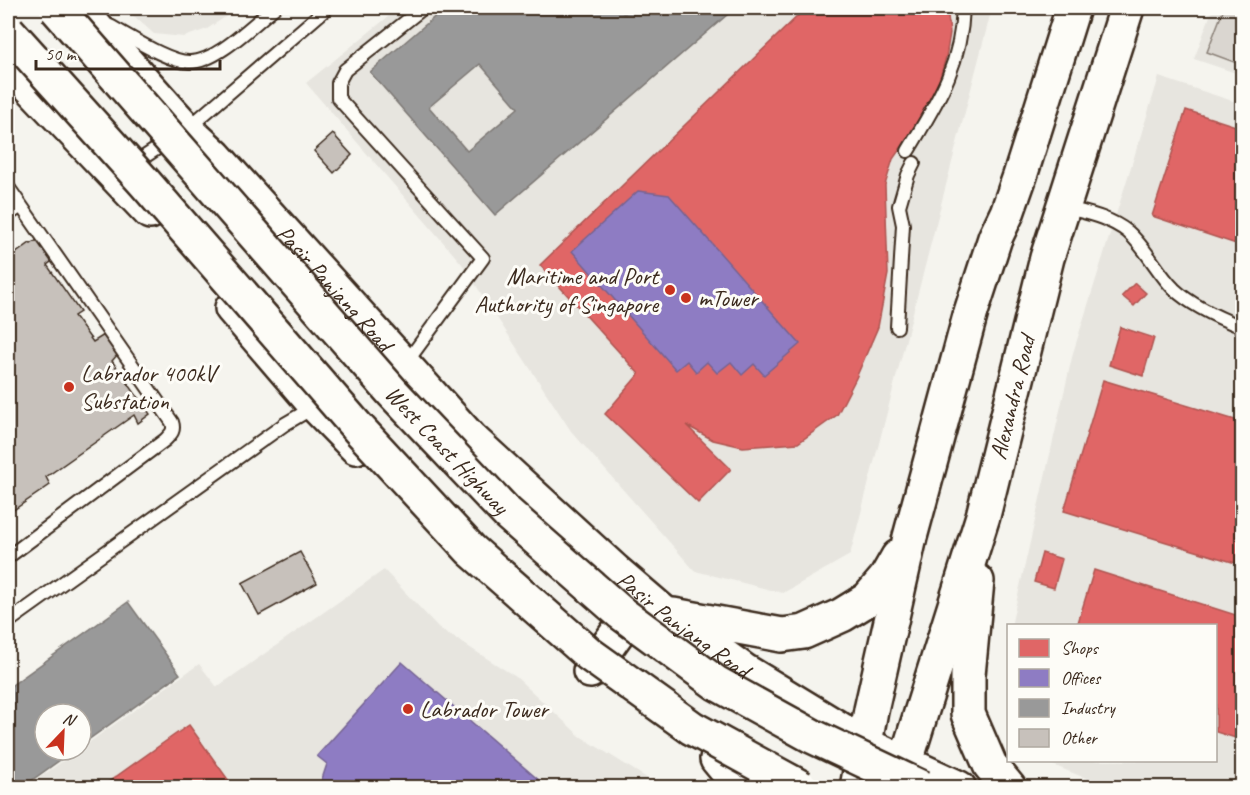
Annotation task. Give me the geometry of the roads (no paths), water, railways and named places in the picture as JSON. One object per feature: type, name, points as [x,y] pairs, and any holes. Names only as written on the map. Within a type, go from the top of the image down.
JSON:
[{"type":"main road","points":[[857,788],[871,710],[910,537],[971,312],[995,238],[1020,176],[1073,8]]},
{"type":"main road","name":"Alexandra Road","points":[[909,780],[983,516],[1047,258],[1127,8]]},
{"type":"main road","name":"Pasir Panjang Road","points":[[72,9],[187,130],[215,156],[471,439],[615,572],[664,613],[743,670],[866,745],[909,780]]},
{"type":"main road","name":"West Coast Highway","points":[[72,9],[393,393],[507,513],[621,613],[716,682],[812,736],[909,780]]},
{"type":"main road","points":[[8,31],[138,175],[358,428],[471,550],[589,654],[692,728],[802,788]]},
{"type":"main road","points":[[8,63],[142,202],[316,406],[416,509],[574,662],[717,759],[769,788]]},
{"type":"main road","points":[[983,516],[968,675],[968,714],[990,765],[1009,788]]},
{"type":"main road","points":[[664,613],[782,635],[804,632],[842,615],[868,599],[886,578],[910,537]]},
{"type":"main road","points":[[590,671],[622,626],[615,572]]},
{"type":"main road","points":[[717,759],[741,788]]},
{"type":"main road","points":[[909,780],[958,788]]},
{"type":"lane","points":[[72,9],[171,58],[189,63],[209,58],[274,8]]},
{"type":"lane","points":[[116,175],[187,130],[327,8]]},
{"type":"lane","points":[[404,367],[483,258],[338,98],[338,83],[345,70],[423,8]]},
{"type":"lane","points":[[897,327],[903,236],[899,206],[908,175],[917,166],[906,147],[938,101],[958,53],[963,8]]},
{"type":"lane","points":[[8,187],[174,428],[172,434],[165,440],[8,556]]},
{"type":"lane","points":[[8,215],[21,206]]},
{"type":"lane","points":[[1062,207],[1106,219],[1122,229],[1138,243],[1174,289],[1202,308],[1242,327]]},
{"type":"lane","points":[[8,621],[285,424],[316,406]]},
{"type":"place","name":"Maritime and Port Authority of Singapore","points":[[670,290]]},
{"type":"place","name":"mTower","points":[[686,298]]},
{"type":"place","name":"Labrador 400kV Substation","points":[[69,387]]},
{"type":"place","name":"Labrador Tower","points":[[408,709]]}]
